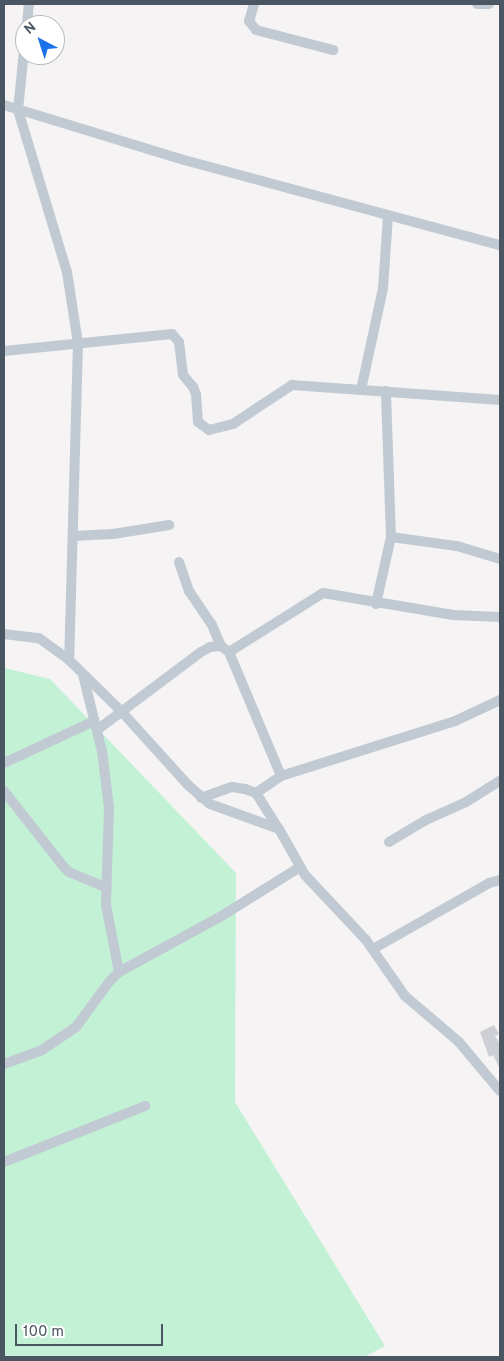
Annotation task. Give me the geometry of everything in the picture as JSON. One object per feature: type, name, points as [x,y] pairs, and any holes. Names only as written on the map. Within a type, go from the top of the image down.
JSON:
[{"type":"street","points":[[254,4],[249,21],[256,30],[333,50]]},
{"type":"street","points":[[478,4],[489,4]]},
{"type":"street","points":[[23,65],[18,110],[67,272],[78,344],[69,660]]},
{"type":"street","points":[[4,105],[184,160],[388,217],[500,245]]},
{"type":"street","points":[[361,390],[383,288],[388,217]]},
{"type":"street","points":[[4,350],[172,334],[177,337],[183,375],[193,386],[196,394],[198,422],[209,430],[233,424],[292,385],[500,400]]},
{"type":"street","points":[[376,604],[391,537],[386,391]]},
{"type":"street","points":[[72,536],[113,534],[169,525]]},
{"type":"street","points":[[391,537],[457,546],[500,559]]},
{"type":"street","points":[[179,562],[189,591],[212,625],[225,649],[281,776]]},
{"type":"street","points":[[4,763],[96,725],[121,711],[201,652],[210,647],[225,649],[322,593],[330,593],[376,604],[500,618]]},
{"type":"street","points":[[4,634],[39,638],[69,660],[121,711],[201,798],[216,808],[279,829]]},
{"type":"street","points":[[82,674],[102,751],[109,807],[106,905],[119,972]]},
{"type":"street","points":[[256,793],[281,776],[455,721],[500,700]]},
{"type":"street","points":[[388,842],[426,820],[466,802],[500,781]]},
{"type":"street","points":[[201,798],[232,787],[240,787],[256,793],[300,867],[330,904],[373,949],[405,996],[459,1042],[500,1091]]},
{"type":"street","points":[[4,791],[69,872],[107,888]]},
{"type":"street","points":[[4,1064],[42,1050],[76,1027],[119,972],[220,917],[300,867]]},
{"type":"street","points":[[373,949],[489,883],[500,880]]},
{"type":"street","points":[[4,1162],[145,1106]]},
{"type":"green space","points":[[4,668],[50,679],[236,873],[235,1102],[385,1346],[364,1357],[4,1357]]},
{"type":"building","points":[[494,1025],[499,1034],[495,1036],[500,1044],[500,1069],[493,1055],[489,1057],[480,1032]]}]
